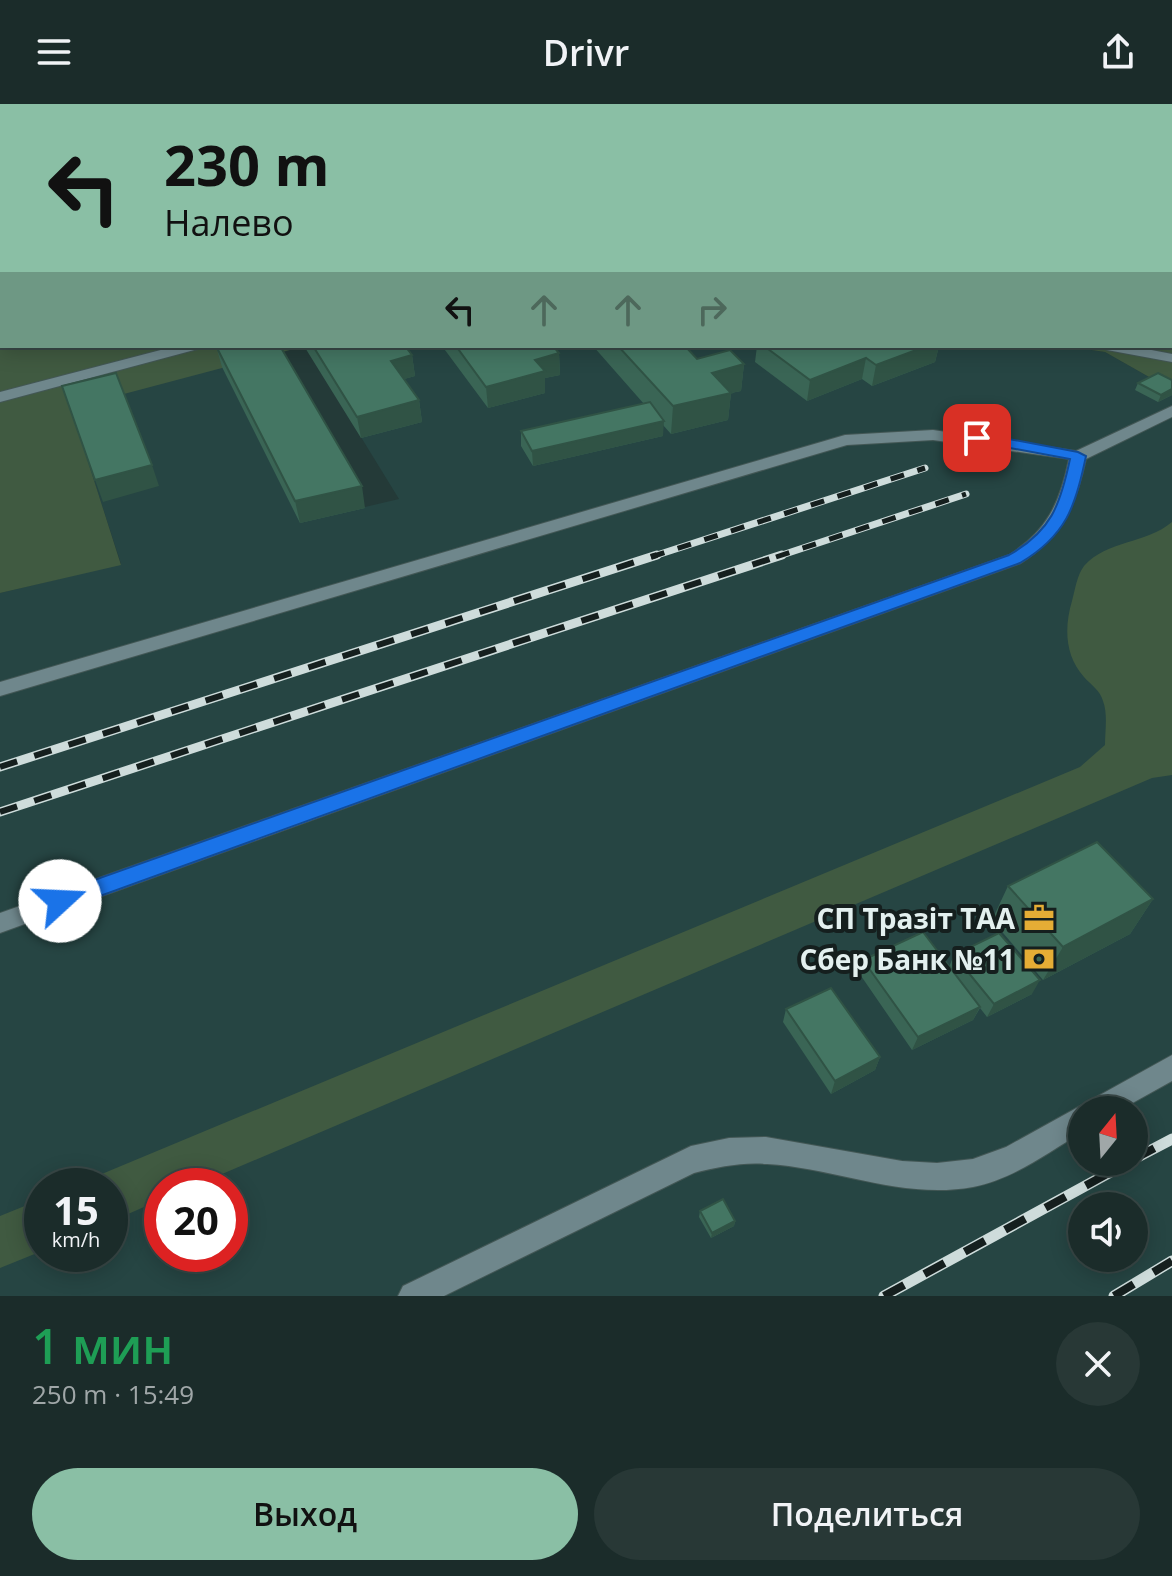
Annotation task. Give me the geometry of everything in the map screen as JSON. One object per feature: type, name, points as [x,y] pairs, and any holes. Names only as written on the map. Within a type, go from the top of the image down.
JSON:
[{"type":"lane","points":[[0,397],[185,348]]},
{"type":"lane","points":[[1118,348],[1172,358]]},
{"type":"lane","points":[[0,689],[845,440],[907,432],[940,433],[1078,456],[1172,411]]},
{"type":"lane","points":[[0,923],[1015,559],[1039,545],[1055,526],[1070,495],[1078,456]]},
{"type":"lane","points":[[1119,1096],[1172,1067]]},
{"type":"lane","points":[[413,1296],[691,1160],[716,1152],[774,1149],[907,1176],[942,1177],[977,1172],[1068,1124]]},
{"type":"shaded area","points":[[306,348],[1078,348],[1105,352],[1172,390],[1172,1296],[0,1296],[0,593],[121,564],[70,407],[222,367],[365,507],[399,499]]},
{"type":"green space","points":[[0,348],[297,348],[71,408],[121,565],[0,593]]},
{"type":"green space","points":[[1078,348],[1172,348],[1172,390],[1105,352]]},
{"type":"green space","points":[[1172,522],[1172,775],[1152,778],[236,1168],[144,1168],[144,1207],[128,1214],[128,1168],[116,1168],[1080,767],[1105,745],[1106,717],[1102,697],[1078,669],[1070,651],[1069,611],[1078,578],[1084,566],[1104,551],[1162,529]]},
{"type":"green space","points":[[24,1206],[24,1258],[0,1268],[0,1216]]},
{"type":"building","points":[[217,348],[281,348],[362,486],[295,501]]},
{"type":"building","points":[[314,348],[407,348],[412,355],[391,361],[419,400],[357,417]]},
{"type":"building","points":[[457,348],[555,348],[559,353],[535,360],[545,371],[486,387]]},
{"type":"building","points":[[620,348],[687,348],[697,359],[730,350],[744,364],[712,373],[731,393],[673,406]]},
{"type":"building","points":[[767,348],[922,348],[876,365],[866,358],[810,380]]},
{"type":"building","points":[[116,373],[152,465],[95,480],[62,386]]},
{"type":"building","points":[[1158,373],[1172,380],[1172,389],[1161,395],[1138,383]]},
{"type":"building","points":[[650,402],[664,421],[532,451],[521,431]]},
{"type":"building","points":[[1097,842],[1153,899],[1063,947],[1008,886]]},
{"type":"building","points":[[923,932],[980,1007],[918,1037],[863,960]]},
{"type":"building","points":[[999,933],[1040,980],[994,1004],[954,955]]},
{"type":"building","points":[[831,988],[880,1057],[835,1081],[786,1009]]},
{"type":"building","points":[[723,1199],[735,1221],[712,1233],[700,1211]]},
{"type":"railway","points":[[651,557],[925,468]]},
{"type":"railway","points":[[776,557],[966,494]]},
{"type":"railway","points":[[0,767],[657,555]]},
{"type":"railway","points":[[0,812],[782,555]]},
{"type":"railway","points":[[1148,1152],[1172,1139]]},
{"type":"railway","points":[[884,1296],[1103,1176]]},
{"type":"railway","points":[[1114,1296],[1172,1261]]},
{"type":"place","name":"СП Тразіт ТАА","points":[[1039,918]]},
{"type":"place","name":"Сбер Банк №11","points":[[1039,959]]},
{"type":"route","points":[[60,901],[1015,559],[1039,545],[1064,512],[1078,456],[977,438]]}]
